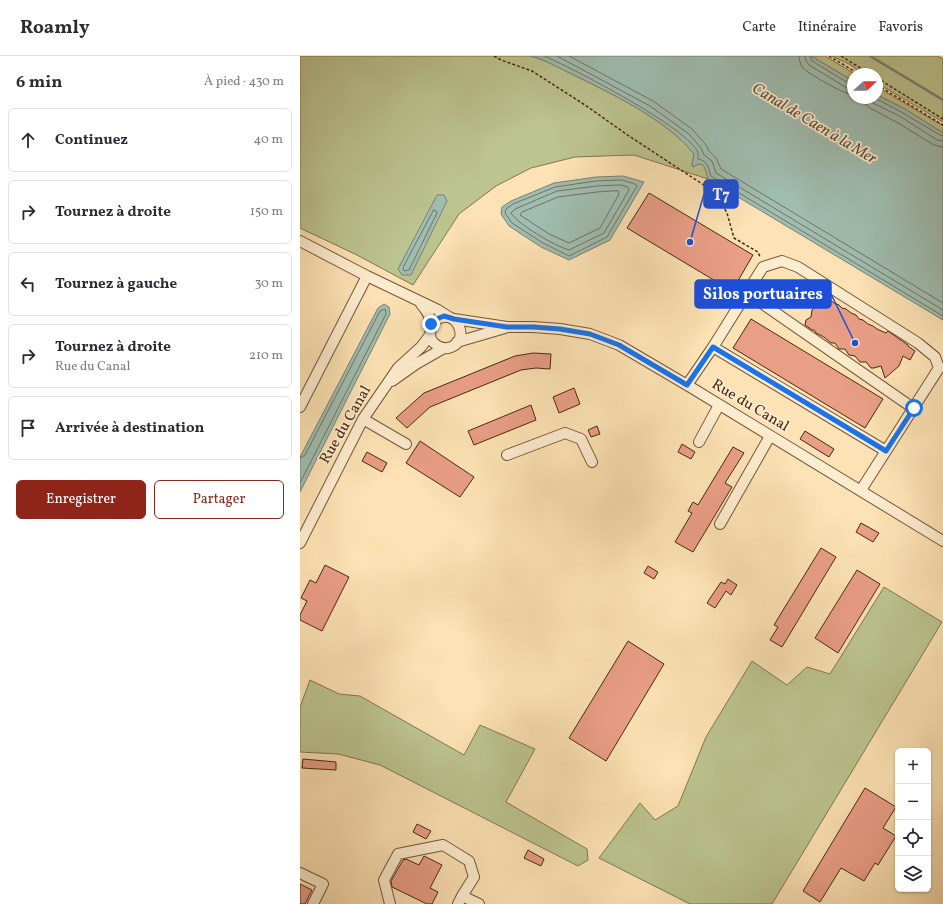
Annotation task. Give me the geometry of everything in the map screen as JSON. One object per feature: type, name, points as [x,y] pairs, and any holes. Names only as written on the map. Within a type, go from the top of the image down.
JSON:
[{"type":"street","points":[[300,241],[452,318],[460,327],[460,338],[457,342]]},
{"type":"street","points":[[687,385],[713,347],[763,267],[782,262],[798,267],[918,343],[936,357],[939,368],[861,490]]},
{"type":"street","points":[[300,407],[367,276]]},
{"type":"street","points":[[747,293],[914,408]]},
{"type":"street","points":[[418,301],[428,312],[430,330],[434,344],[444,348]]},
{"type":"street","name":"Rue du Canal","points":[[300,543],[363,419],[398,368],[421,348],[430,330],[439,318],[452,318],[507,327],[560,329],[590,334],[619,345],[943,541]]},
{"type":"street","name":"Rue du Canal","points":[[385,386],[416,364],[444,348],[449,348],[457,342],[507,327]]},
{"type":"street","points":[[713,347],[886,451]]},
{"type":"street","points":[[699,442],[719,405]]},
{"type":"street","points":[[363,419],[406,444]]},
{"type":"street","points":[[507,455],[565,433],[581,439],[592,462]]},
{"type":"street","points":[[720,524],[770,436]]},
{"type":"street","points":[[390,904],[384,880],[398,854],[443,845],[470,861],[474,877],[460,900],[478,904]]},
{"type":"street","points":[[300,873],[323,884],[313,904]]},
{"type":"path","points":[[494,56],[532,71],[716,194],[726,213],[734,238],[758,252],[763,267]]},
{"type":"path","points":[[829,56],[849,68]]},
{"type":"path","points":[[841,56],[860,68]]},
{"type":"path","points":[[883,82],[943,119]]},
{"type":"path","points":[[883,89],[943,125]]},
{"type":"green space","points":[[300,56],[536,57],[604,90],[638,108],[654,119],[682,141],[694,154],[693,167],[700,164],[704,166],[708,179],[634,155],[575,157],[531,168],[496,186],[459,214],[413,285],[357,255],[300,228]]},
{"type":"green space","points":[[811,56],[825,56],[847,69],[847,77]]},
{"type":"green space","points":[[832,56],[937,56],[943,59],[943,122],[883,87],[883,68],[855,68]]},
{"type":"green space","points":[[883,91],[943,126],[943,133],[905,109],[883,98]]},
{"type":"green space","points":[[884,587],[942,622],[772,904],[690,904],[599,858],[640,803],[655,820],[678,806],[706,737],[752,661],[787,685],[807,667],[830,674]]},
{"type":"green space","points":[[310,680],[339,694],[360,696],[464,755],[480,725],[535,749],[506,802],[587,849],[588,860],[578,866],[380,765],[338,754],[300,752],[300,707]]},
{"type":"water","name":"Canal de Caen à la Mer","points":[[530,56],[811,56],[847,77],[847,104],[883,104],[883,98],[905,109],[943,133],[943,320],[708,179],[702,165],[700,164],[693,167],[694,154],[682,141],[638,108],[536,57]]},
{"type":"water","points":[[623,176],[644,182],[610,240],[569,260],[541,247],[509,226],[501,214],[502,207],[511,201],[554,183],[596,177]]},
{"type":"water","points":[[437,195],[444,195],[447,201],[411,275],[402,275],[398,269]]},
{"type":"water","points":[[384,304],[389,307],[390,314],[300,492],[300,457],[378,308]]},
{"type":"building","points":[[649,193],[753,255],[732,291],[627,228]]},
{"type":"building","points":[[826,299],[829,299],[846,309],[856,315],[859,319],[877,329],[886,333],[888,331],[908,345],[915,351],[910,360],[903,356],[899,366],[885,378],[881,366],[871,368],[866,362],[860,362],[855,356],[849,355],[845,349],[839,349],[835,343],[831,343],[805,325],[806,320],[811,317],[812,310],[814,308],[821,307]]},
{"type":"building","points":[[751,319],[883,399],[865,428],[733,348]]},
{"type":"building","points":[[533,353],[551,354],[550,369],[536,368],[521,370],[430,407],[407,428],[396,418],[424,393],[515,356]]},
{"type":"building","points":[[574,388],[580,404],[559,413],[553,397]]},
{"type":"building","points":[[531,405],[536,420],[474,445],[468,431]]},
{"type":"building","points":[[597,426],[600,434],[591,437],[588,430]]},
{"type":"building","points":[[805,431],[834,449],[829,457],[800,439]]},
{"type":"building","points":[[420,441],[474,477],[460,497],[406,463]]},
{"type":"building","points":[[682,444],[695,452],[691,459],[678,452]]},
{"type":"building","points":[[733,447],[744,453],[725,483],[732,487],[693,552],[675,542],[692,513],[688,511],[693,502],[698,505]]},
{"type":"building","points":[[367,452],[387,463],[382,472],[362,461]]},
{"type":"building","points":[[861,523],[879,533],[873,542],[856,532]]},
{"type":"building","points":[[821,548],[836,557],[782,647],[770,640],[778,627],[774,625]]},
{"type":"building","points":[[325,565],[349,577],[322,631],[300,620],[300,615],[307,601],[301,598],[310,580],[316,583]]},
{"type":"building","points":[[648,566],[658,572],[654,579],[644,573]]},
{"type":"building","points":[[857,570],[880,584],[838,653],[815,638]]},
{"type":"building","points":[[728,579],[737,585],[731,595],[726,591],[715,608],[707,603],[721,582],[725,584]]},
{"type":"building","points":[[628,641],[664,664],[606,761],[569,738]]},
{"type":"building","points":[[303,759],[336,762],[336,770],[302,768]]},
{"type":"building","points":[[865,788],[895,806],[883,828],[895,835],[895,838],[878,865],[875,863],[864,881],[841,868],[820,902],[803,891]]},
{"type":"building","points":[[417,824],[431,831],[426,839],[413,832]]},
{"type":"building","points":[[528,850],[544,859],[541,866],[524,858]]},
{"type":"building","points":[[424,856],[442,865],[430,888],[438,892],[432,904],[427,904],[392,887],[391,881],[403,860],[406,859],[419,865]]},
{"type":"building","points":[[300,884],[312,890],[305,904],[300,904]]},
{"type":"waterway","points":[[870,56],[943,100]]},
{"type":"place","name":"T7","points":[[690,242]]},
{"type":"place","name":"Silos portuaires","points":[[855,343]]},
{"type":"route","points":[[431,324],[435,320],[444,316],[454,319],[507,327],[560,329],[590,334],[619,345],[687,385],[713,347],[886,451],[914,408]]}]
